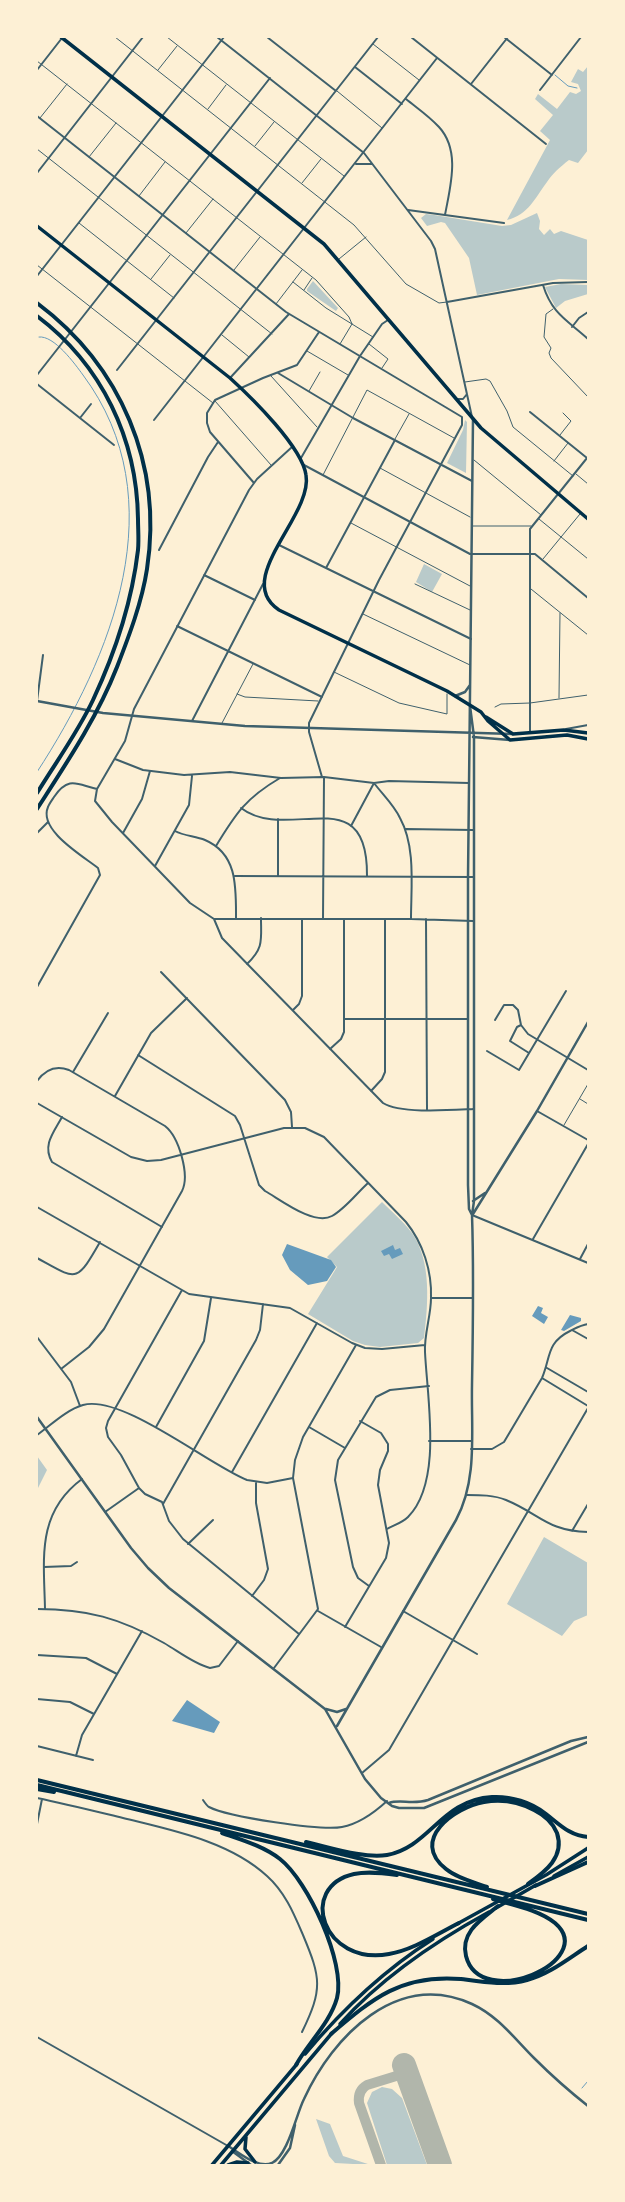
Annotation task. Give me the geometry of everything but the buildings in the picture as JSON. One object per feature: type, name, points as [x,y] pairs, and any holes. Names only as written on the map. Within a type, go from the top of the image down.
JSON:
[{"type":"highway","points":[[37,303],[54,316],[84,346],[121,398],[140,450],[148,484],[150,537],[147,569],[139,600],[116,668],[86,732],[37,809]]},
{"type":"highway","points":[[37,316],[52,328],[77,353],[95,376],[112,405],[125,436],[134,468],[138,495],[138,549],[127,609],[106,670],[92,701],[77,729],[37,793]]},
{"type":"highway","points":[[37,1780],[588,1913]]},
{"type":"highway","points":[[37,1785],[588,1920]]},
{"type":"highway","points":[[37,1789],[101,1801]]},
{"type":"highway","points":[[230,1827],[366,1855],[382,1856],[395,1853],[411,1846],[457,1807],[478,1799],[498,1797],[513,1799],[530,1804],[569,1831],[588,1837]]},
{"type":"highway","points":[[504,1893],[454,1874],[439,1862],[433,1849],[434,1836],[440,1825],[454,1813],[479,1803],[503,1801],[529,1808],[549,1821],[558,1836],[557,1854],[548,1869],[528,1884]]},
{"type":"highway","points":[[206,1826],[267,1851],[288,1866],[308,1894],[334,1957],[339,1980],[335,2003],[296,2065]]},
{"type":"highway","points":[[535,1886],[588,1862]]},
{"type":"highway","points":[[417,1878],[368,1873],[354,1874],[341,1879],[329,1891],[324,1904],[324,1920],[329,1933],[340,1944],[352,1951],[369,1955],[384,1955],[403,1950],[458,1923]]},
{"type":"highway","points":[[468,1890],[538,1914],[552,1921],[560,1928],[563,1936],[564,1947],[560,1957],[545,1969],[522,1978],[497,1980],[480,1975],[472,1969],[467,1960],[465,1943],[473,1926],[498,1906]]},
{"type":"highway","points":[[331,2034],[373,2000],[403,1984],[434,1978],[502,1984],[522,1981],[546,1972],[588,1946]]},
{"type":"main road","points":[[62,37],[324,244],[490,438],[588,519]]},
{"type":"main road","points":[[37,226],[157,319],[242,388],[293,446],[301,458],[304,464],[307,481],[305,494],[266,571],[263,584],[267,597],[276,607],[447,691],[514,734],[530,734],[564,730],[588,734]]},
{"type":"main road","points":[[486,717],[502,735],[510,740],[567,735],[588,739]]},
{"type":"main road","points":[[212,2165],[336,2018],[369,1987],[409,1955],[458,1923],[588,1848]]},
{"type":"main road","points":[[498,1906],[588,1857]]},
{"type":"main road","points":[[221,2165],[331,2034],[357,2006],[401,1968],[438,1942],[490,1912]]},
{"type":"main road","points":[[246,2135],[245,2150],[255,2162]]},
{"type":"main road","points":[[228,2165],[237,2162],[249,2164]]},
{"type":"street","points":[[37,70],[62,37]]},
{"type":"street","points":[[37,172],[143,37]]},
{"type":"street","points":[[217,37],[364,153],[433,244],[473,418],[467,1019],[469,1204],[472,1215]]},
{"type":"street","points":[[37,276],[224,37]]},
{"type":"street","points":[[267,37],[336,91]]},
{"type":"street","points":[[118,370],[378,37]]},
{"type":"street","points":[[411,37],[546,144]]},
{"type":"street","points":[[540,90],[582,37]]},
{"type":"street","points":[[471,84],[506,38],[552,75]]},
{"type":"street","points":[[154,420],[437,58]]},
{"type":"street","points":[[355,67],[402,104]]},
{"type":"street","points":[[37,375],[270,78]]},
{"type":"street","points":[[406,99],[439,127],[449,144],[452,165],[446,215]]},
{"type":"street","points":[[38,117],[289,314],[460,415],[463,419],[462,425],[373,591],[319,702],[308,728],[323,777],[322,919]]},
{"type":"street","points":[[355,164],[372,164]]},
{"type":"street","points":[[408,210],[504,224]]},
{"type":"street","points":[[447,302],[542,284],[588,282]]},
{"type":"street","points":[[542,284],[553,309],[572,327],[588,339]]},
{"type":"street","points":[[572,327],[579,318],[588,312]]},
{"type":"street","points":[[230,378],[289,314]]},
{"type":"street","points":[[301,458],[360,356],[383,322],[389,319]]},
{"type":"street","points":[[254,483],[210,432],[207,423],[207,413],[215,400],[297,365],[319,332]]},
{"type":"street","points":[[278,373],[353,418],[472,481]]},
{"type":"street","points":[[37,384],[114,445]]},
{"type":"street","points":[[456,399],[463,399],[467,394]]},
{"type":"street","points":[[80,418],[91,404]]},
{"type":"street","points":[[530,412],[586,457],[586,460],[532,526],[530,532],[530,734]]},
{"type":"street","points":[[326,568],[395,440]]},
{"type":"street","points":[[159,550],[208,457],[218,442]]},
{"type":"street","points":[[293,446],[254,483],[204,575],[132,716],[127,736],[116,759],[97,789],[94,798],[96,804],[194,906],[214,919],[426,919],[473,921]]},
{"type":"street","points":[[304,464],[409,522],[471,554],[535,554],[588,598]]},
{"type":"street","points":[[279,545],[471,639]]},
{"type":"street","points":[[204,575],[255,600]]},
{"type":"street","points":[[192,722],[263,584]]},
{"type":"street","points":[[178,626],[322,697]]},
{"type":"street","points":[[43,655],[37,701],[69,708],[103,713],[221,724],[469,734],[473,732],[502,735],[514,734]]},
{"type":"street","points":[[588,677],[588,695]]},
{"type":"street","points":[[455,696],[465,692],[471,685]]},
{"type":"street","points":[[337,1726],[456,1520],[467,1494],[472,1442],[472,1215],[474,1201],[474,738],[470,705]]},
{"type":"street","points":[[564,730],[588,725]]},
{"type":"street","points":[[469,734],[474,738],[510,740]]},
{"type":"street","points":[[116,759],[133,767],[150,772],[192,776],[230,772],[281,778],[323,777],[374,783],[389,781],[469,782]]},
{"type":"street","points":[[123,833],[142,799],[150,772]]},
{"type":"street","points":[[155,866],[189,806],[192,776]]},
{"type":"street","points":[[216,846],[241,808],[252,797],[281,778]]},
{"type":"street","points":[[37,987],[100,875],[98,868],[55,834],[48,822],[48,807],[64,786],[76,783],[97,789]]},
{"type":"street","points":[[351,826],[374,783]]},
{"type":"street","points":[[374,783],[398,813],[406,829],[409,845],[411,876],[411,919]]},
{"type":"street","points":[[241,808],[257,816],[278,819],[339,820],[351,826],[360,835],[365,846],[367,876]]},
{"type":"street","points":[[278,819],[278,876]]},
{"type":"street","points":[[37,833],[48,822]]},
{"type":"street","points":[[406,829],[473,830]]},
{"type":"street","points":[[175,831],[200,838],[216,846],[229,861],[235,876],[236,919]]},
{"type":"street","points":[[235,876],[473,877]]},
{"type":"street","points":[[248,964],[257,954],[260,947],[261,918]]},
{"type":"street","points":[[214,919],[220,935],[383,1103],[391,1107],[427,1110],[474,1109]]},
{"type":"street","points":[[293,1010],[299,1004],[302,996],[302,919]]},
{"type":"street","points":[[330,1050],[343,1036],[344,919]]},
{"type":"street","points":[[371,1091],[381,1081],[385,1072],[385,919]]},
{"type":"street","points":[[426,919],[427,1110]]},
{"type":"street","points":[[161,972],[285,1100],[291,1112],[292,1127]]},
{"type":"street","points":[[487,1051],[519,1070],[566,991]]},
{"type":"street","points":[[115,1096],[153,1031],[187,998]]},
{"type":"street","points":[[495,1020],[504,1006],[508,1004],[518,1010],[521,1025],[528,1034],[588,1070]]},
{"type":"street","points":[[73,1072],[108,1013]]},
{"type":"street","points":[[344,1019],[467,1019]]},
{"type":"street","points":[[472,1215],[483,1200],[485,1193],[537,1111],[588,1022]]},
{"type":"street","points":[[521,1025],[517,1027],[510,1041],[529,1053]]},
{"type":"street","points":[[138,1055],[231,1112],[238,1120],[254,1176],[262,1188],[314,1218],[327,1218],[334,1215],[368,1182]]},
{"type":"street","points":[[37,1081],[44,1073],[52,1069],[64,1068],[115,1096],[169,1129],[175,1137],[185,1173],[185,1184],[140,1266],[99,1336],[84,1352],[61,1369]]},
{"type":"street","points":[[37,1103],[135,1159],[155,1162],[244,1138],[292,1127],[311,1130],[324,1137],[406,1222],[419,1240],[425,1256],[431,1298],[425,1345],[429,1386],[429,1441],[427,1475],[419,1501],[406,1518],[387,1529]]},
{"type":"street","points":[[537,1111],[588,1140]]},
{"type":"street","points":[[62,1117],[48,1143],[49,1154],[52,1162],[162,1227]]},
{"type":"street","points":[[533,1239],[588,1144]]},
{"type":"street","points":[[469,1204],[485,1193]]},
{"type":"street","points":[[37,1207],[182,1290],[197,1296],[263,1304],[294,1310],[356,1345],[378,1349],[425,1345]]},
{"type":"street","points":[[472,1215],[588,1263]]},
{"type":"street","points":[[37,1258],[65,1273],[77,1274],[85,1269],[100,1242]]},
{"type":"street","points":[[579,1259],[588,1244]]},
{"type":"street","points":[[182,1290],[107,1423],[107,1434],[121,1455],[139,1488],[163,1504],[169,1521],[188,1544],[299,1634]]},
{"type":"street","points":[[155,1427],[204,1341],[210,1298]]},
{"type":"street","points":[[431,1298],[473,1298]]},
{"type":"street","points":[[163,1504],[256,1340],[260,1330],[263,1304]]},
{"type":"street","points":[[232,1472],[317,1323]]},
{"type":"street","points":[[471,1449],[492,1449],[504,1442],[542,1378],[546,1368],[549,1352],[555,1341],[572,1330],[588,1324]]},
{"type":"street","points":[[572,1330],[588,1339]]},
{"type":"street","points":[[37,1337],[72,1384],[80,1406]]},
{"type":"street","points":[[274,1668],[318,1611],[318,1604],[293,1478],[298,1447],[356,1345]]},
{"type":"street","points":[[546,1368],[588,1392]]},
{"type":"street","points":[[362,1774],[389,1750],[588,1407],[542,1378]]},
{"type":"street","points":[[369,1586],[358,1578],[354,1572],[335,1480],[337,1462],[372,1401],[384,1391],[429,1386]]},
{"type":"street","points":[[37,1435],[80,1406],[95,1403],[115,1408],[155,1427],[244,1479],[266,1483],[293,1478]]},
{"type":"street","points":[[37,1417],[136,1554],[156,1575],[325,1709],[337,1726],[362,1774],[374,1791],[392,1806],[402,1809],[424,1808],[588,1742]]},
{"type":"street","points":[[345,1627],[387,1554],[389,1543],[378,1485],[380,1470],[388,1451],[388,1444],[381,1433],[360,1421]]},
{"type":"street","points":[[309,1427],[345,1448]]},
{"type":"street","points":[[429,1441],[472,1442]]},
{"type":"street","points":[[45,1609],[44,1542],[49,1521],[67,1490],[82,1479]]},
{"type":"street","points":[[252,1596],[264,1580],[268,1569],[256,1503],[256,1482]]},
{"type":"street","points":[[105,1512],[139,1488]]},
{"type":"street","points":[[467,1494],[488,1495],[506,1500],[558,1528],[588,1532]]},
{"type":"street","points":[[572,1531],[588,1504]]},
{"type":"street","points":[[188,1544],[213,1520]]},
{"type":"street","points":[[44,1567],[70,1566],[77,1562]]},
{"type":"street","points":[[37,1610],[45,1609],[91,1613],[116,1619],[142,1630],[210,1668],[219,1666],[238,1641]]},
{"type":"street","points":[[318,1611],[382,1647]]},
{"type":"street","points":[[403,1611],[477,1654]]},
{"type":"street","points":[[76,1756],[82,1735],[142,1630]]},
{"type":"street","points":[[37,1655],[86,1658],[117,1674]]},
{"type":"street","points":[[37,1699],[70,1702],[94,1714]]},
{"type":"street","points":[[325,1709],[337,1712],[346,1709]]},
{"type":"street","points":[[203,1800],[210,1807],[256,1819],[333,1828],[349,1825],[374,1812],[388,1802],[395,1801],[412,1803],[428,1800],[571,1741],[588,1737]]},
{"type":"street","points":[[37,1746],[93,1760]]},
{"type":"street","points":[[37,1798],[200,1838],[252,1865],[268,1876],[281,1892],[292,1911],[316,1969],[317,1996],[302,2032]]},
{"type":"street","points":[[37,1824],[42,1799]]},
{"type":"street","points":[[234,2151],[255,2162],[267,2164],[277,2159],[287,2143],[304,2098],[320,2070],[350,2032],[369,2016],[388,2004],[425,1995],[459,1999],[491,2015],[556,2080],[588,2106]]},
{"type":"street","points":[[37,2037],[228,2146],[249,2164]]},
{"type":"street","points":[[278,2165],[291,2145],[296,2118]]},
{"type":"lane","points":[[115,37],[354,225],[406,284],[439,303],[447,302]]},
{"type":"lane","points":[[167,37],[345,177]]},
{"type":"lane","points":[[373,44],[420,81]]},
{"type":"lane","points":[[157,70],[178,46]]},
{"type":"lane","points":[[37,61],[312,277],[349,318],[352,324]]},
{"type":"lane","points":[[38,117],[67,84]]},
{"type":"lane","points":[[207,110],[227,84]]},
{"type":"lane","points":[[336,91],[383,128]]},
{"type":"lane","points":[[254,147],[274,121]]},
{"type":"lane","points":[[89,157],[116,123]]},
{"type":"lane","points":[[37,149],[272,334]]},
{"type":"lane","points":[[301,183],[322,158]]},
{"type":"lane","points":[[139,196],[166,161]]},
{"type":"lane","points":[[186,234],[213,199]]},
{"type":"lane","points":[[78,222],[174,298]]},
{"type":"lane","points":[[233,271],[261,236]]},
{"type":"lane","points":[[339,260],[366,237]]},
{"type":"lane","points":[[150,279],[170,254]]},
{"type":"lane","points":[[37,265],[213,403]]},
{"type":"lane","points":[[276,304],[303,270]]},
{"type":"lane","points":[[304,291],[312,277]]},
{"type":"lane","points":[[293,282],[373,337]]},
{"type":"lane","points":[[553,309],[546,314],[543,334],[551,348],[549,352],[551,358],[588,397]]},
{"type":"lane","points":[[340,344],[352,324]]},
{"type":"lane","points":[[221,335],[249,357]]},
{"type":"lane","points":[[369,343],[388,359],[382,369]]},
{"type":"lane","points":[[307,351],[348,376]]},
{"type":"lane","points":[[309,392],[320,372]]},
{"type":"lane","points":[[271,375],[319,429]]},
{"type":"lane","points":[[465,382],[486,379],[490,381],[507,411],[513,427],[554,461],[588,484]]},
{"type":"lane","points":[[323,475],[367,390],[455,438]]},
{"type":"lane","points":[[215,400],[271,466]]},
{"type":"lane","points":[[395,440],[409,413]]},
{"type":"lane","points":[[559,435],[571,421],[563,413]]},
{"type":"lane","points":[[554,461],[569,443]]},
{"type":"lane","points":[[472,458],[541,515]]},
{"type":"lane","points":[[379,468],[472,517]]},
{"type":"lane","points":[[542,560],[581,513]]},
{"type":"lane","points":[[538,518],[588,559]]},
{"type":"lane","points":[[351,522],[471,587]]},
{"type":"lane","points":[[472,526],[532,526]]},
{"type":"lane","points":[[414,584],[471,611]]},
{"type":"lane","points":[[530,589],[588,635]]},
{"type":"lane","points":[[559,699],[560,613]]},
{"type":"lane","points":[[363,614],[471,666]]},
{"type":"lane","points":[[221,724],[254,663]]},
{"type":"lane","points":[[334,672],[399,703],[447,714],[447,691]]},
{"type":"lane","points":[[237,694],[245,697],[319,702]]},
{"type":"lane","points":[[495,706],[509,703],[530,703],[588,695]]},
{"type":"lane","points":[[564,1126],[588,1084]]},
{"type":"lane","points":[[580,1099],[588,1104]]},
{"type":"shaded area","points":[[588,66],[588,150],[578,163],[569,160],[560,168],[526,210],[514,218],[507,220],[550,140],[540,131],[553,115],[535,99],[538,94],[557,109],[570,92],[576,94],[581,91],[578,84],[571,82],[578,69],[583,72]]},
{"type":"shaded area","points":[[537,213],[540,221],[539,229],[544,235],[550,229],[554,234],[561,231],[588,240],[588,280],[559,279],[477,295],[469,258],[445,223],[441,222],[427,226],[421,218],[426,214],[502,226],[511,225]]},
{"type":"shaded area","points":[[313,281],[338,308],[336,311],[307,291]]},
{"type":"shaded area","points":[[561,284],[588,285],[588,294],[565,301],[556,308],[545,287]]},
{"type":"shaded area","points":[[465,420],[467,422],[466,473],[447,463],[463,430]]},
{"type":"shaded area","points":[[424,564],[442,574],[432,592],[416,582]]},
{"type":"shaded area","points":[[382,1202],[412,1233],[423,1257],[426,1270],[427,1312],[424,1338],[418,1343],[380,1347],[365,1345],[353,1341],[308,1314],[337,1267],[327,1257]]},
{"type":"shaded area","points":[[37,1456],[47,1470],[37,1490]]},
{"type":"shaded area","points":[[544,1537],[588,1563],[588,1615],[574,1621],[562,1636],[507,1604]]},
{"type":"shaded area","points":[[382,2087],[392,2089],[402,2098],[427,2165],[387,2165],[367,2103],[372,2092]]},
{"type":"shaded area","points":[[316,2119],[330,2124],[343,2156],[371,2165],[335,2163],[329,2156]]},
{"type":"water","points":[[287,1244],[331,1260],[336,1267],[327,1281],[308,1285],[290,1270],[282,1255]]},
{"type":"water","points":[[393,1245],[395,1250],[400,1248],[403,1254],[392,1259],[389,1254],[384,1256],[381,1251]]},
{"type":"water","points":[[538,1306],[543,1308],[541,1313],[548,1317],[544,1324],[532,1316]]},
{"type":"water","points":[[570,1315],[581,1318],[581,1321],[564,1331],[561,1330]]},
{"type":"water","points":[[187,1700],[220,1722],[214,1733],[172,1721]]},
{"type":"waterway","points":[[555,75],[568,86],[577,88]]},
{"type":"waterway","points":[[37,772],[64,727],[89,679],[109,629],[123,577],[129,525],[126,474],[111,423],[83,375],[70,358],[57,345],[45,338],[39,337]]},
{"type":"waterway","points":[[582,2088],[588,2081]]},
{"type":"taxiway","points":[[381,2165],[359,2103],[359,2095],[361,2090],[367,2085],[406,2073]]},
{"type":"runway","points":[[404,2065],[440,2165]]}]
